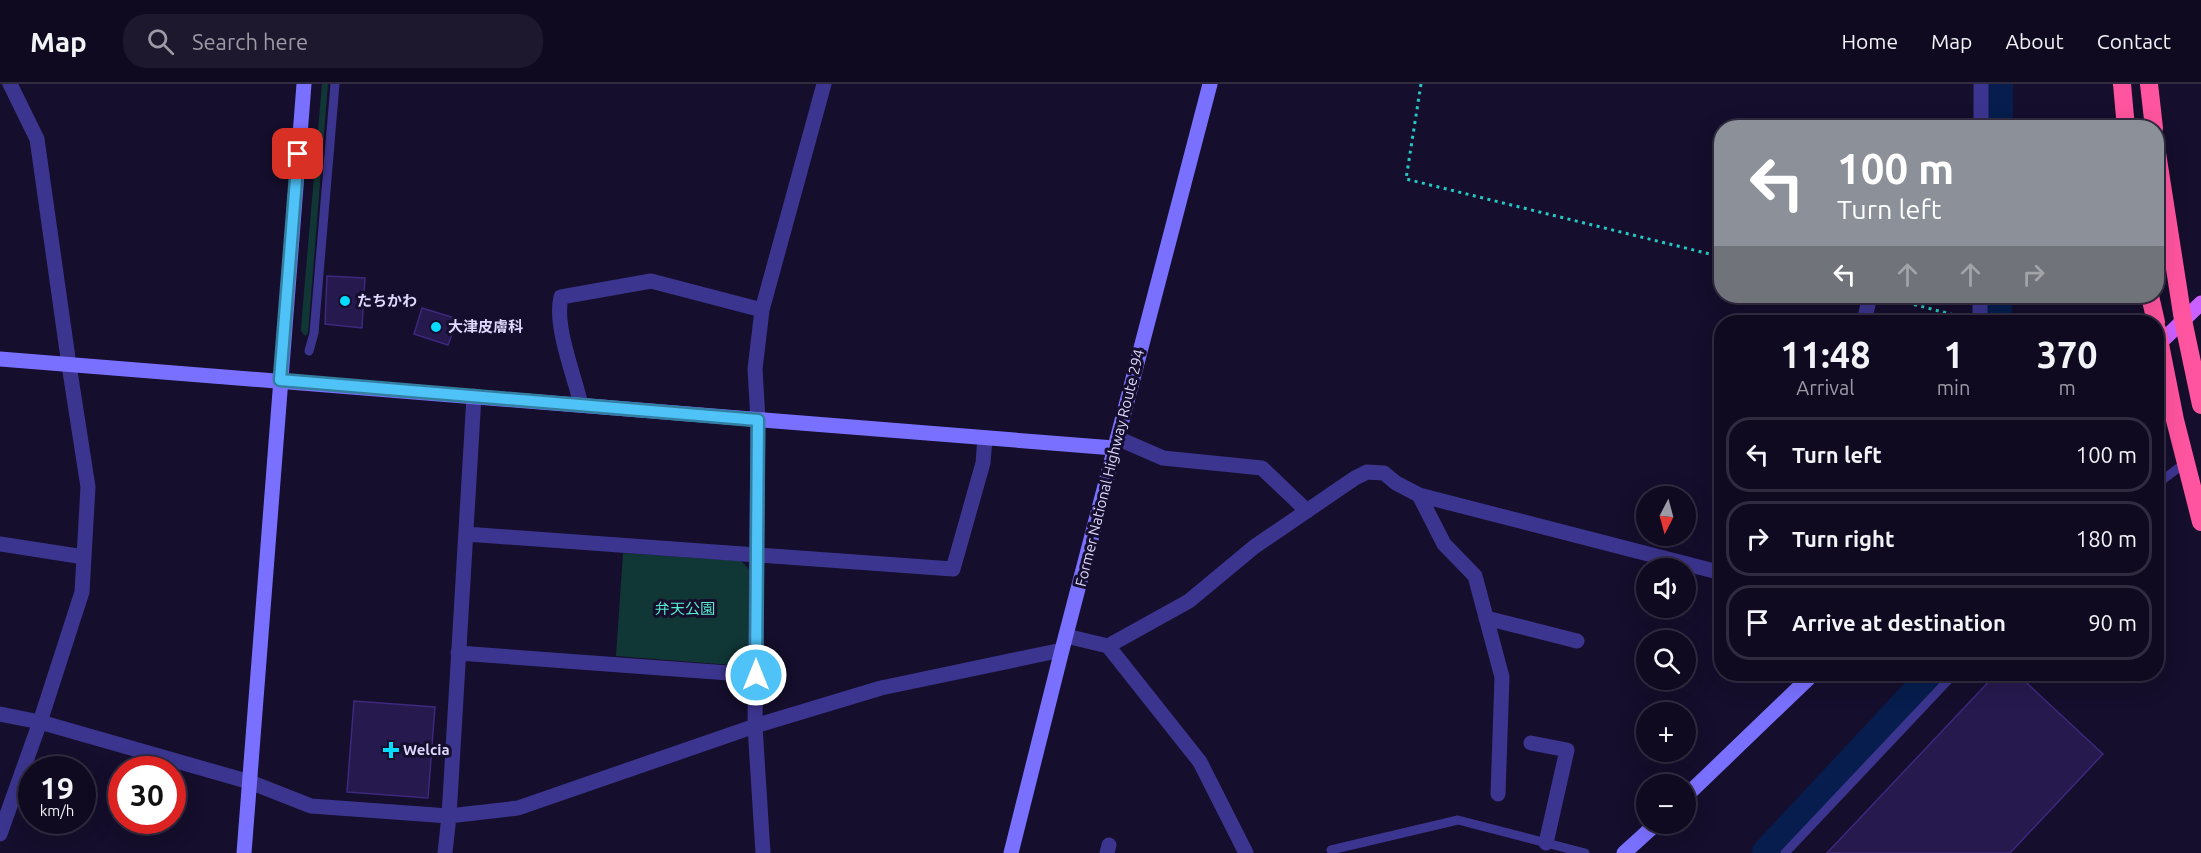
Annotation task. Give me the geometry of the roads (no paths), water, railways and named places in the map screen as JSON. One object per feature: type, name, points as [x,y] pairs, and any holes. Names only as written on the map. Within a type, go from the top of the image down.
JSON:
[{"type":"highway","points":[[2122,84],[2125,120]]},
{"type":"highway","points":[[2149,84],[2153,120]]},
{"type":"highway","points":[[2164,198],[2183,320],[2201,405]]},
{"type":"highway","points":[[2164,367],[2185,463],[2201,522]]},
{"type":"main road","points":[[2164,334],[2201,303]]},
{"type":"street","points":[[0,834],[40,722],[82,592],[88,487],[37,139],[10,84]]},
{"type":"street","points":[[244,853],[304,84]]},
{"type":"street","points":[[770,853],[763,853],[755,726],[758,420],[754,369],[762,310],[824,84]]},
{"type":"street","name":"Former National Highway Route 294","points":[[1011,853],[1210,84]]},
{"type":"street","points":[[1981,84],[1981,120]]},
{"type":"street","points":[[580,405],[560,321],[561,297],[651,281],[762,310]]},
{"type":"street","points":[[0,359],[985,438],[1116,443],[1163,458],[1262,468],[1307,511]]},
{"type":"street","points":[[445,853],[474,396]]},
{"type":"street","points":[[466,534],[953,569],[983,463],[985,438]]},
{"type":"street","points":[[0,714],[40,722],[250,782],[311,806],[449,816],[518,808],[755,726],[881,688],[1064,643],[1108,646],[1189,601],[1254,548],[1354,478],[1367,472],[1384,473],[1396,483],[1419,495],[1714,571]]},
{"type":"street","points":[[1419,495],[1444,544],[1475,576],[1502,677],[1498,794]]},
{"type":"street","points":[[0,544],[84,557]]},
{"type":"street","points":[[1486,618],[1577,641]]},
{"type":"street","points":[[1108,646],[1200,762],[1246,853]]},
{"type":"street","points":[[458,653],[756,675]]},
{"type":"street","points":[[1696,786],[1806,681]]},
{"type":"street","points":[[1531,743],[1567,750],[1546,843]]},
{"type":"street","points":[[1624,853],[1645,834]]},
{"type":"lane","points":[[309,351],[314,333],[335,84]]},
{"type":"lane","points":[[2164,479],[2185,463]]},
{"type":"lane","points":[[1785,853],[1947,681]]},
{"type":"lane","points":[[1331,849],[1458,820],[1585,853]]},
{"type":"waterway","points":[[1997,84],[1997,120]]},
{"type":"waterway","points":[[1996,303],[1996,315]]},
{"type":"waterway","points":[[1768,853],[1928,681]]},
{"type":"place","name":"たちかわ","points":[[345,301]]},
{"type":"place","name":"大津皮膚科","points":[[436,327]]},
{"type":"place","name":"Welcia","points":[[391,750]]},
{"type":"park label","name":"弁天公園","points":[[685,609]]}]
